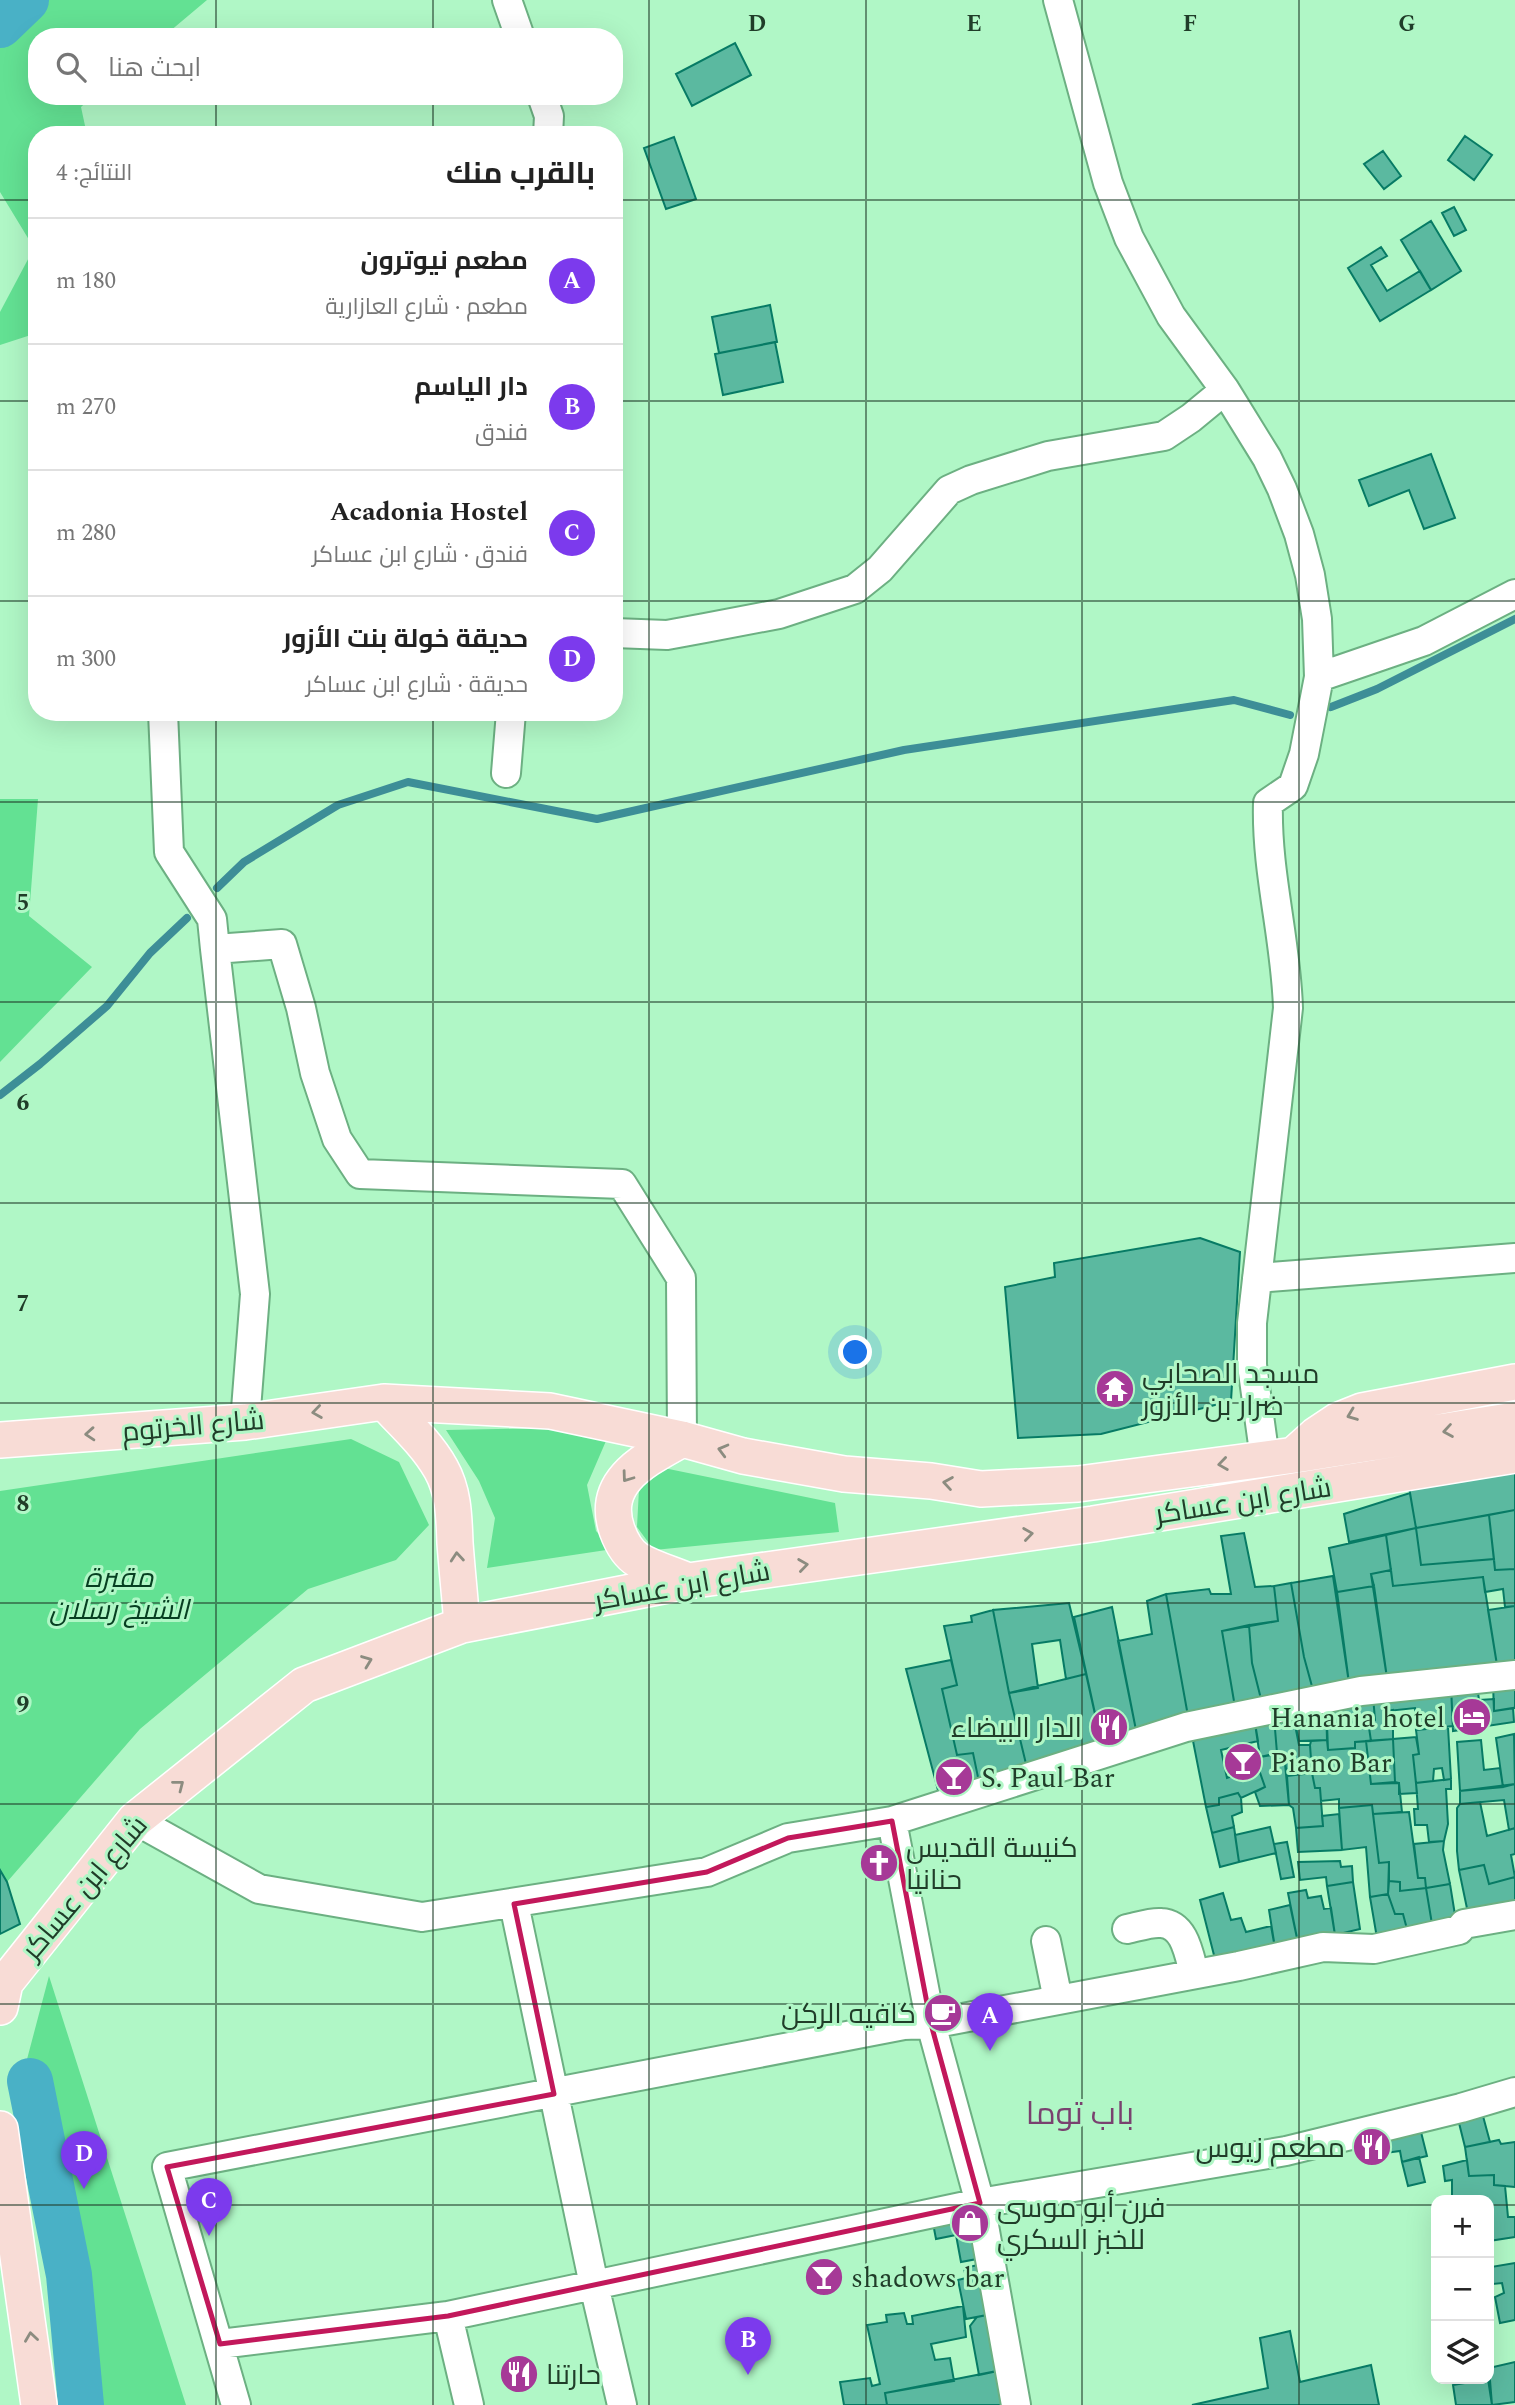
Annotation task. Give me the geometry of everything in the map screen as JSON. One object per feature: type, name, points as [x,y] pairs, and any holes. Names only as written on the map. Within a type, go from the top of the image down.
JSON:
[{"type":"main road","points":[[1280,1457],[1337,1421],[1362,1411],[1515,1382]]},
{"type":"main road","name":"شارع الخرتوم","points":[[0,1440],[246,1422],[384,1402]]},
{"type":"main road","name":"شارع ابن عساكر","points":[[384,1402],[550,1411],[682,1439],[743,1456],[844,1475],[931,1481],[981,1489],[1079,1484],[1280,1457],[1515,1420]]},
{"type":"main road","points":[[384,1402],[440,1466],[447,1482],[456,1523],[462,1625]]},
{"type":"main road","points":[[682,1439],[638,1464],[628,1473],[616,1498],[614,1511],[620,1538],[637,1559],[688,1581]]},
{"type":"main road","name":"شارع ابن عساكر","points":[[2,1992],[135,1820],[304,1685],[462,1625],[688,1581],[1093,1524],[1515,1455]]},
{"type":"main road","points":[[0,2129],[39,2405]]},
{"type":"street","points":[[508,0],[517,28]]},
{"type":"street","points":[[1058,0],[1108,183],[1129,238],[1171,316],[1225,390],[1272,468],[1299,534],[1310,575],[1317,619],[1320,677],[1304,754],[1293,786],[1268,803],[1269,849],[1287,972],[1287,1008],[1252,1323],[1252,1365],[1280,1457]]},
{"type":"street","points":[[545,105],[548,126]]},
{"type":"street","points":[[623,634],[667,635],[779,614],[855,589],[880,569],[949,490],[971,480],[1048,456],[1164,436],[1225,390]]},
{"type":"street","points":[[1320,677],[1424,641],[1515,594]]},
{"type":"street","points":[[163,721],[169,852],[212,919],[255,1294],[246,1422]]},
{"type":"street","points":[[506,773],[509,721]]},
{"type":"street","points":[[215,949],[282,944],[301,1008],[315,1073],[337,1139],[360,1174],[622,1184],[681,1278],[682,1439]]},
{"type":"street","points":[[1257,1279],[1515,1258]]},
{"type":"street","points":[[135,1820],[259,1889],[422,1917],[707,1872],[789,1838],[892,1821],[1186,1727],[1362,1690],[1515,1675]]},
{"type":"street","points":[[892,1821],[931,2024],[980,2203],[1016,2405]]},
{"type":"street","points":[[514,1904],[594,2286],[622,2405]]},
{"type":"street","points":[[236,2405],[167,2167],[904,2025],[931,2024],[1239,1966],[1322,1947],[1374,1950],[1459,1930],[1464,1924],[1515,1914]]},
{"type":"street","points":[[1127,1929],[1163,1923],[1178,1931],[1186,1942],[1194,1973]]},
{"type":"street","points":[[1046,1941],[1058,2000]]},
{"type":"street","points":[[220,2344],[448,2315],[980,2203],[1286,2151],[1515,2092]]},
{"type":"street","points":[[448,2315],[469,2405]]},
{"type":"highlighted area","points":[[892,1821],[931,2024],[980,2203],[448,2316],[220,2344],[167,2167],[554,2094],[514,1904],[707,1872],[788,1838]]},
{"type":"green space","points":[[0,0],[207,0],[174,28],[28,28],[28,105],[83,105],[81,107],[85,126],[28,126],[28,238],[0,192]]},
{"type":"green space","points":[[28,259],[28,336],[0,345],[0,312]]},
{"type":"green space","points":[[0,799],[38,799],[29,916],[92,967],[0,1062]]},
{"type":"green space","points":[[612,1427],[587,1485],[596,1531],[613,1549],[487,1568],[495,1518],[479,1481],[446,1430]]},
{"type":"green space","name":"مقبرة الشيخ رسلان","points":[[351,1439],[399,1462],[429,1525],[396,1560],[308,1589],[140,1729],[7,1882],[0,1870],[0,1491]]},
{"type":"green space","points":[[654,1466],[835,1503],[839,1532],[654,1550],[637,1527],[639,1489]]},
{"type":"green space","points":[[49,1976],[186,2405],[94,2405],[82,2295],[21,2082]]},
{"type":"building","points":[[735,43],[751,75],[692,106],[676,74]]},
{"type":"building","points":[[1465,136],[1492,155],[1474,180],[1448,160]]},
{"type":"building","points":[[674,137],[696,199],[666,209],[644,148]]},
{"type":"building","points":[[1383,151],[1401,176],[1384,189],[1364,164]]},
{"type":"building","points":[[1454,207],[1466,230],[1454,236],[1442,213]]},
{"type":"building","points":[[1431,221],[1461,271],[1431,290],[1401,240]]},
{"type":"building","points":[[1381,247],[1387,256],[1371,265],[1387,291],[1420,271],[1431,290],[1380,321],[1348,268]]},
{"type":"building","points":[[770,305],[777,342],[719,353],[712,317]]},
{"type":"building","points":[[775,342],[783,382],[723,395],[715,354]]},
{"type":"building","points":[[1431,454],[1455,518],[1424,529],[1409,490],[1369,506],[1359,480]]},
{"type":"building","points":[[1200,1238],[1240,1252],[1231,1401],[1101,1434],[1018,1438],[1005,1287],[1055,1277],[1054,1263]]},
{"type":"building","points":[[1515,1463],[1515,1510],[1416,1528],[1408,1482]]},
{"type":"building","points":[[1410,1493],[1416,1528],[1349,1542],[1344,1514]]},
{"type":"building","points":[[1515,1510],[1515,1569],[1495,1570],[1489,1515]]},
{"type":"building","points":[[1489,1515],[1494,1559],[1421,1565],[1416,1528]]},
{"type":"building","points":[[1416,1528],[1421,1565],[1494,1559],[1495,1570],[1515,1569],[1515,1606],[1505,1607],[1503,1589],[1485,1592],[1483,1577],[1393,1586],[1386,1535]]},
{"type":"building","points":[[1244,1533],[1255,1587],[1274,1586],[1278,1621],[1222,1631],[1235,1707],[1188,1716],[1166,1594],[1209,1589],[1211,1594],[1231,1594],[1221,1536]]},
{"type":"building","points":[[1386,1535],[1391,1570],[1371,1574],[1374,1586],[1337,1592],[1329,1548]]},
{"type":"building","points":[[1391,1570],[1393,1586],[1483,1577],[1497,1665],[1387,1678],[1371,1574]]},
{"type":"building","points":[[1333,1576],[1349,1683],[1313,1690],[1304,1657],[1291,1583]]},
{"type":"building","points":[[1291,1583],[1304,1657],[1313,1690],[1262,1703],[1252,1663],[1249,1625],[1278,1621],[1274,1586]]},
{"type":"building","points":[[1374,1586],[1387,1678],[1349,1683],[1337,1592]]},
{"type":"building","points":[[1166,1594],[1188,1716],[1136,1730],[1118,1641],[1152,1634],[1147,1601]]},
{"type":"building","points":[[1069,1603],[1086,1674],[1066,1679],[1060,1640],[1032,1644],[1038,1688],[1009,1693],[993,1610]]},
{"type":"building","points":[[1515,1606],[1515,1662],[1497,1665],[1488,1610]]},
{"type":"building","points":[[1112,1607],[1136,1730],[1101,1741],[1074,1617]]},
{"type":"building","points":[[993,1610],[1027,1768],[979,1782],[973,1753],[957,1755],[942,1689],[957,1685],[944,1626],[972,1622],[971,1616]]},
{"type":"building","points":[[1249,1625],[1252,1663],[1262,1703],[1235,1707],[1222,1631]]},
{"type":"building","points":[[951,1660],[957,1685],[942,1689],[957,1755],[973,1753],[979,1782],[939,1794],[906,1669]]},
{"type":"building","points":[[1086,1674],[1101,1741],[1027,1768],[1009,1693]]},
{"type":"building","points":[[1515,1681],[1515,1708],[1494,1711],[1493,1684]]},
{"type":"building","points":[[1477,1685],[1479,1700],[1494,1699],[1494,1711],[1513,1708],[1514,1722],[1453,1731],[1451,1687]]},
{"type":"building","points":[[1451,1687],[1453,1726],[1416,1730],[1415,1708],[1388,1711],[1386,1695]]},
{"type":"building","points":[[1386,1695],[1388,1711],[1393,1710],[1393,1739],[1371,1741],[1368,1721],[1375,1720],[1373,1696]]},
{"type":"building","points":[[1373,1696],[1375,1720],[1327,1724],[1326,1703]]},
{"type":"building","points":[[1326,1703],[1327,1740],[1299,1741],[1292,1710]]},
{"type":"building","points":[[1292,1710],[1299,1745],[1310,1745],[1312,1773],[1287,1776],[1284,1753],[1277,1753],[1276,1713]]},
{"type":"building","points":[[1276,1713],[1277,1753],[1260,1757],[1254,1717]]},
{"type":"building","points":[[1254,1717],[1258,1741],[1221,1750],[1227,1778],[1258,1767],[1265,1787],[1241,1798],[1238,1793],[1219,1798],[1219,1805],[1206,1807],[1193,1741]]},
{"type":"building","points":[[1368,1721],[1371,1741],[1355,1742],[1355,1748],[1328,1750],[1327,1724]]},
{"type":"building","points":[[1448,1727],[1451,1779],[1444,1780],[1442,1768],[1434,1769],[1433,1781],[1416,1783],[1413,1755],[1419,1754],[1416,1730]]},
{"type":"building","points":[[1514,1734],[1515,1784],[1503,1787],[1496,1738]]},
{"type":"building","points":[[1416,1737],[1419,1754],[1413,1755],[1417,1793],[1399,1794],[1399,1783],[1395,1782],[1393,1739]]},
{"type":"building","points":[[1393,1739],[1395,1782],[1371,1784],[1366,1741]]},
{"type":"building","points":[[1327,1740],[1328,1750],[1355,1748],[1355,1742],[1366,1741],[1371,1784],[1399,1783],[1402,1812],[1373,1814],[1372,1805],[1339,1808],[1339,1799],[1321,1801],[1320,1788],[1315,1788],[1312,1773],[1310,1745],[1311,1741]]},
{"type":"building","points":[[1481,1740],[1484,1770],[1500,1768],[1503,1787],[1460,1791],[1457,1742]]},
{"type":"building","points":[[1284,1753],[1289,1805],[1260,1806],[1255,1792],[1265,1787],[1258,1767],[1260,1757]]},
{"type":"building","points":[[1312,1773],[1315,1788],[1320,1788],[1323,1826],[1296,1828],[1293,1808],[1289,1805],[1287,1776]]},
{"type":"building","points":[[1451,1779],[1451,1789],[1446,1789],[1448,1824],[1444,1841],[1429,1842],[1427,1825],[1415,1825],[1414,1809],[1418,1809],[1416,1783]]},
{"type":"building","points":[[1515,1784],[1515,1828],[1509,1830],[1504,1800],[1460,1804],[1460,1791]]},
{"type":"building","points":[[1238,1793],[1242,1812],[1232,1816],[1234,1827],[1212,1833],[1206,1807],[1219,1805],[1219,1798]]},
{"type":"building","points":[[1480,1802],[1487,1836],[1515,1828],[1515,1854],[1511,1855],[1515,1877],[1489,1884],[1484,1865],[1459,1870],[1457,1808],[1460,1804]]},
{"type":"building","points":[[1372,1805],[1379,1863],[1389,1862],[1388,1894],[1370,1897],[1366,1847],[1342,1850],[1339,1808]]},
{"type":"building","points":[[1409,1812],[1418,1878],[1425,1878],[1426,1888],[1400,1891],[1400,1882],[1389,1881],[1389,1862],[1379,1863],[1373,1814]]},
{"type":"building","points":[[1339,1814],[1342,1850],[1298,1852],[1296,1828],[1323,1826],[1322,1816]]},
{"type":"building","points":[[1234,1827],[1239,1862],[1220,1867],[1212,1833]]},
{"type":"building","points":[[1270,1827],[1276,1853],[1239,1862],[1235,1835]]},
{"type":"building","points":[[1444,1841],[1443,1850],[1450,1884],[1426,1888],[1425,1878],[1418,1878],[1414,1844]]},
{"type":"building","points":[[1287,1842],[1294,1877],[1281,1879],[1274,1844]]},
{"type":"building","points":[[1340,1861],[1341,1867],[1352,1866],[1353,1882],[1327,1886],[1326,1877],[1300,1880],[1298,1862]]},
{"type":"building","points":[[1484,1865],[1489,1884],[1515,1877],[1515,1909],[1469,1918],[1459,1870]]},
{"type":"building","points":[[0,1870],[7,1882],[20,1924],[0,1934]]},
{"type":"building","points":[[1389,1881],[1400,1882],[1400,1891],[1426,1888],[1433,1930],[1407,1929],[1403,1914],[1395,1914],[1388,1894]]},
{"type":"building","points":[[1353,1882],[1360,1929],[1335,1935],[1327,1886]]},
{"type":"building","points":[[1450,1884],[1456,1921],[1433,1930],[1426,1888]]},
{"type":"building","points":[[1306,1890],[1308,1898],[1321,1896],[1324,1909],[1331,1908],[1335,1935],[1298,1943],[1288,1893]]},
{"type":"building","points":[[1223,1893],[1231,1920],[1241,1918],[1246,1932],[1271,1926],[1275,1948],[1216,1963],[1200,1900]]},
{"type":"building","points":[[1388,1894],[1395,1914],[1403,1914],[1407,1929],[1378,1944],[1370,1897]]},
{"type":"building","points":[[1290,1905],[1298,1943],[1275,1948],[1269,1910]]},
{"type":"building","points":[[1480,2105],[1490,2142],[1465,2147],[1459,2123],[1421,2132],[1427,2156],[1402,2162],[1400,2151],[1386,2153],[1381,2131]]},
{"type":"building","points":[[1499,2140],[1501,2144],[1515,2142],[1515,2187],[1494,2185],[1494,2175],[1469,2176],[1465,2147]]},
{"type":"building","points":[[1419,2157],[1425,2182],[1408,2186],[1402,2162]]},
{"type":"building","points":[[1467,2160],[1469,2176],[1494,2175],[1494,2185],[1505,2186],[1508,2217],[1515,2217],[1515,2237],[1494,2240],[1494,2195],[1452,2195],[1452,2180],[1445,2181],[1443,2166]]},
{"type":"building","points":[[978,2209],[997,2313],[966,2319],[958,2280],[966,2278],[964,2268],[978,2265],[977,2259],[961,2262],[956,2235],[936,2239],[932,2218]]},
{"type":"building","points":[[1515,2263],[1515,2320],[1500,2323],[1495,2297],[1504,2293],[1502,2283],[1494,2284],[1494,2266]]},
{"type":"building","points":[[963,2306],[966,2337],[931,2344],[935,2360],[950,2358],[954,2381],[885,2393],[887,2405],[844,2405],[840,2382],[870,2378],[872,2386],[880,2384],[867,2325],[887,2322],[886,2315],[904,2313],[907,2324],[913,2324],[912,2316]]},
{"type":"building","points":[[997,2313],[1007,2369],[979,2375],[970,2326],[977,2317]]},
{"type":"building","points":[[1290,2331],[1300,2382],[1371,2365],[1379,2405],[1192,2405],[1268,2388],[1260,2338]]},
{"type":"building","points":[[1515,2362],[1515,2402],[1492,2405],[1490,2384],[1494,2384],[1494,2367]]},
{"type":"building","points":[[1007,2369],[1010,2405],[887,2405],[885,2393]]},
{"type":"building","points":[[1489,2384],[1492,2405],[1456,2405],[1453,2385]]},
{"type":"waterway","points":[[0,25],[26,0]]},
{"type":"waterway","points":[[1331,707],[1377,689],[1515,619]]},
{"type":"waterway","points":[[217,888],[244,862],[338,805],[408,782],[597,819],[904,750],[1234,700],[1290,715]]},
{"type":"waterway","points":[[0,1095],[107,1006],[150,953],[187,918]]},
{"type":"waterway","points":[[30,2081],[69,2275],[81,2405]]},
{"type":"place","name":"مسجد الصحابي ضرار بن الأزور","points":[[1115,1389]]},
{"type":"place","name":"Hanania hotel","points":[[1472,1717]]},
{"type":"place","name":"الدار البيضاء","points":[[1109,1727]]},
{"type":"place","name":"Piano Bar","points":[[1243,1762]]},
{"type":"place","name":"S. Paul Bar","points":[[954,1777]]},
{"type":"place","name":"كنيسة القديس حنانيا","points":[[879,1863]]},
{"type":"place","name":"كافيه الركن","points":[[943,2013]]},
{"type":"place","name":"مطعم نيوترون","points":[[990,2051]]},
{"type":"place","name":"مطعم زيوس","points":[[1372,2147]]},
{"type":"place","name":"حديقة خولة بنت الأزور","points":[[84,2189]]},
{"type":"place","name":"فرن أبو موسى للخبز السكري","points":[[970,2223]]},
{"type":"place","name":"Acadonia Hostel","points":[[209,2236]]},
{"type":"place","name":"shadows bar","points":[[824,2277]]},
{"type":"place","name":"حارتنا","points":[[519,2374]]},
{"type":"place","name":"دار الياسم","points":[[748,2375]]},
{"type":"district","name":"باب توما","points":[[1080,2113]]}]
